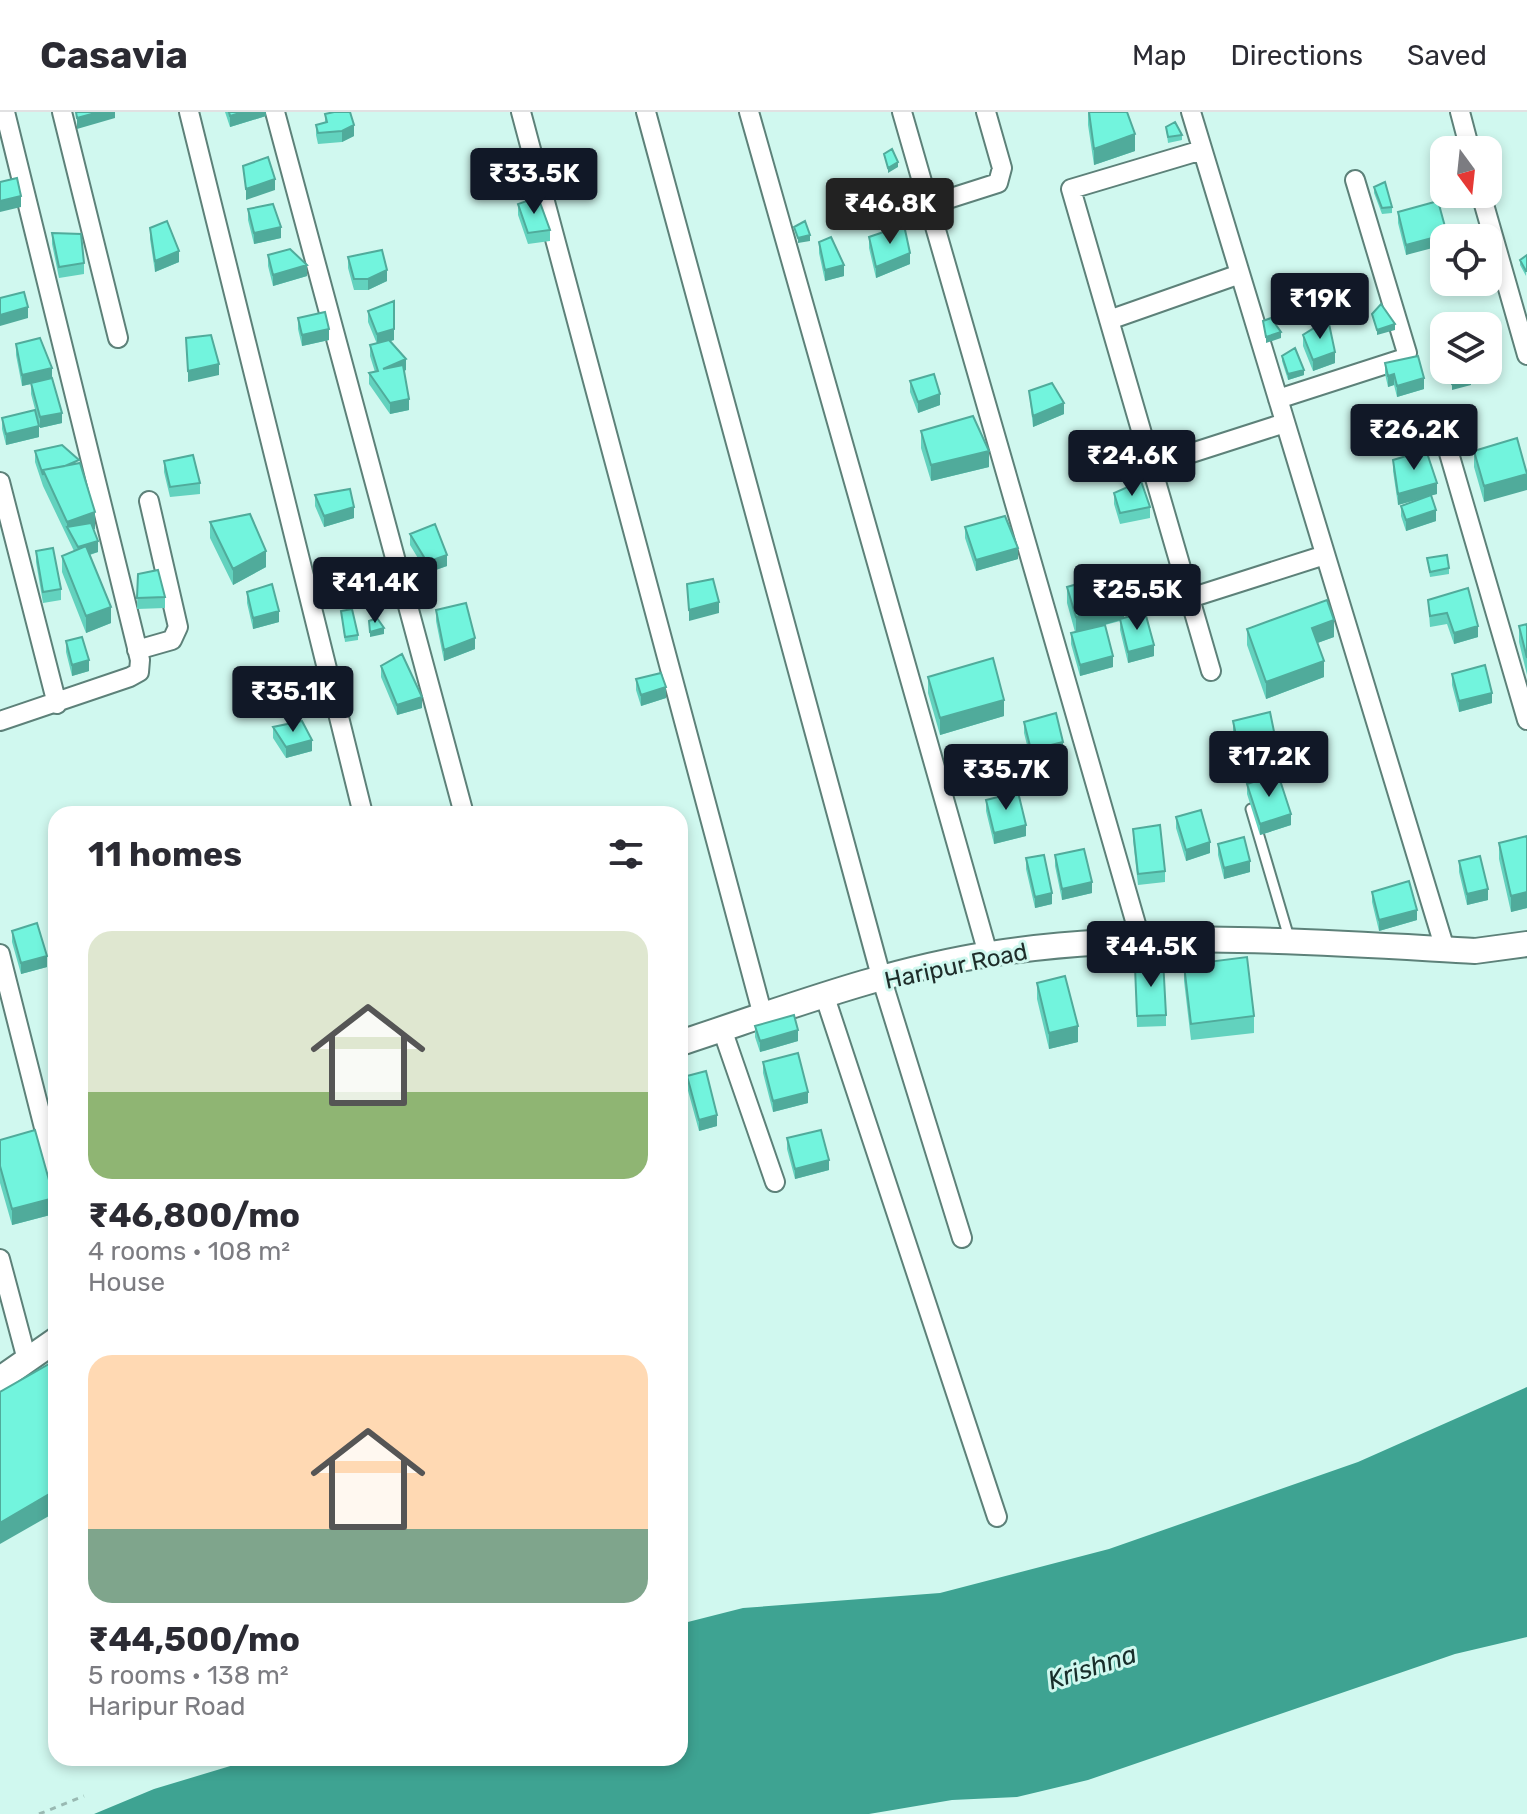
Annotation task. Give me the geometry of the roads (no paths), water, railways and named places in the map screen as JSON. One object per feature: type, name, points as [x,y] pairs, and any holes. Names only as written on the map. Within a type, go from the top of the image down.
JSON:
[{"type":"street","points":[[0,721],[57,704],[139,672],[137,650],[5,112]]},
{"type":"street","points":[[62,112],[118,338]]},
{"type":"street","points":[[189,112],[361,806]]},
{"type":"street","points":[[275,112],[462,806]]},
{"type":"street","points":[[521,112],[763,1016]]},
{"type":"street","points":[[646,112],[882,980],[962,1238]]},
{"type":"street","points":[[749,112],[988,954]]},
{"type":"street","points":[[902,112],[1140,938]]},
{"type":"street","points":[[929,205],[998,183],[1002,168],[986,112]]},
{"type":"street","points":[[1191,112],[1445,949]]},
{"type":"street","points":[[1460,112],[1466,136]]},
{"type":"street","points":[[1202,150],[1071,189],[1211,671]]},
{"type":"street","points":[[1278,399],[1402,359],[1407,353],[1355,180]]},
{"type":"street","points":[[1485,208],[1527,355]]},
{"type":"street","points":[[1109,320],[1240,274]]},
{"type":"street","points":[[1439,419],[1527,720]]},
{"type":"street","points":[[1151,466],[1285,423]]},
{"type":"street","points":[[0,482],[57,704]]},
{"type":"street","points":[[137,650],[172,640],[178,627],[149,501]]},
{"type":"street","points":[[1190,598],[1325,555]]},
{"type":"street","name":"Haripur Road","points":[[688,1040],[882,980],[988,954],[1140,938],[1475,951],[1527,944]]},
{"type":"street","points":[[0,954],[48,1143]]},
{"type":"street","points":[[825,997],[997,1517]]},
{"type":"street","points":[[722,1029],[775,1182]]},
{"type":"street","points":[[0,1259],[27,1360]]},
{"type":"street","points":[[0,1379],[48,1346]]},
{"type":"lane","points":[[1247,794],[1291,944]]},
{"type":"water","name":"Krishna","points":[[1527,1387],[1527,1637],[1455,1654],[1088,1780],[1017,1797],[952,1800],[869,1814],[94,1814],[154,1789],[230,1766],[688,1766],[688,1622],[743,1608],[940,1593],[1109,1549],[1358,1462]]}]
